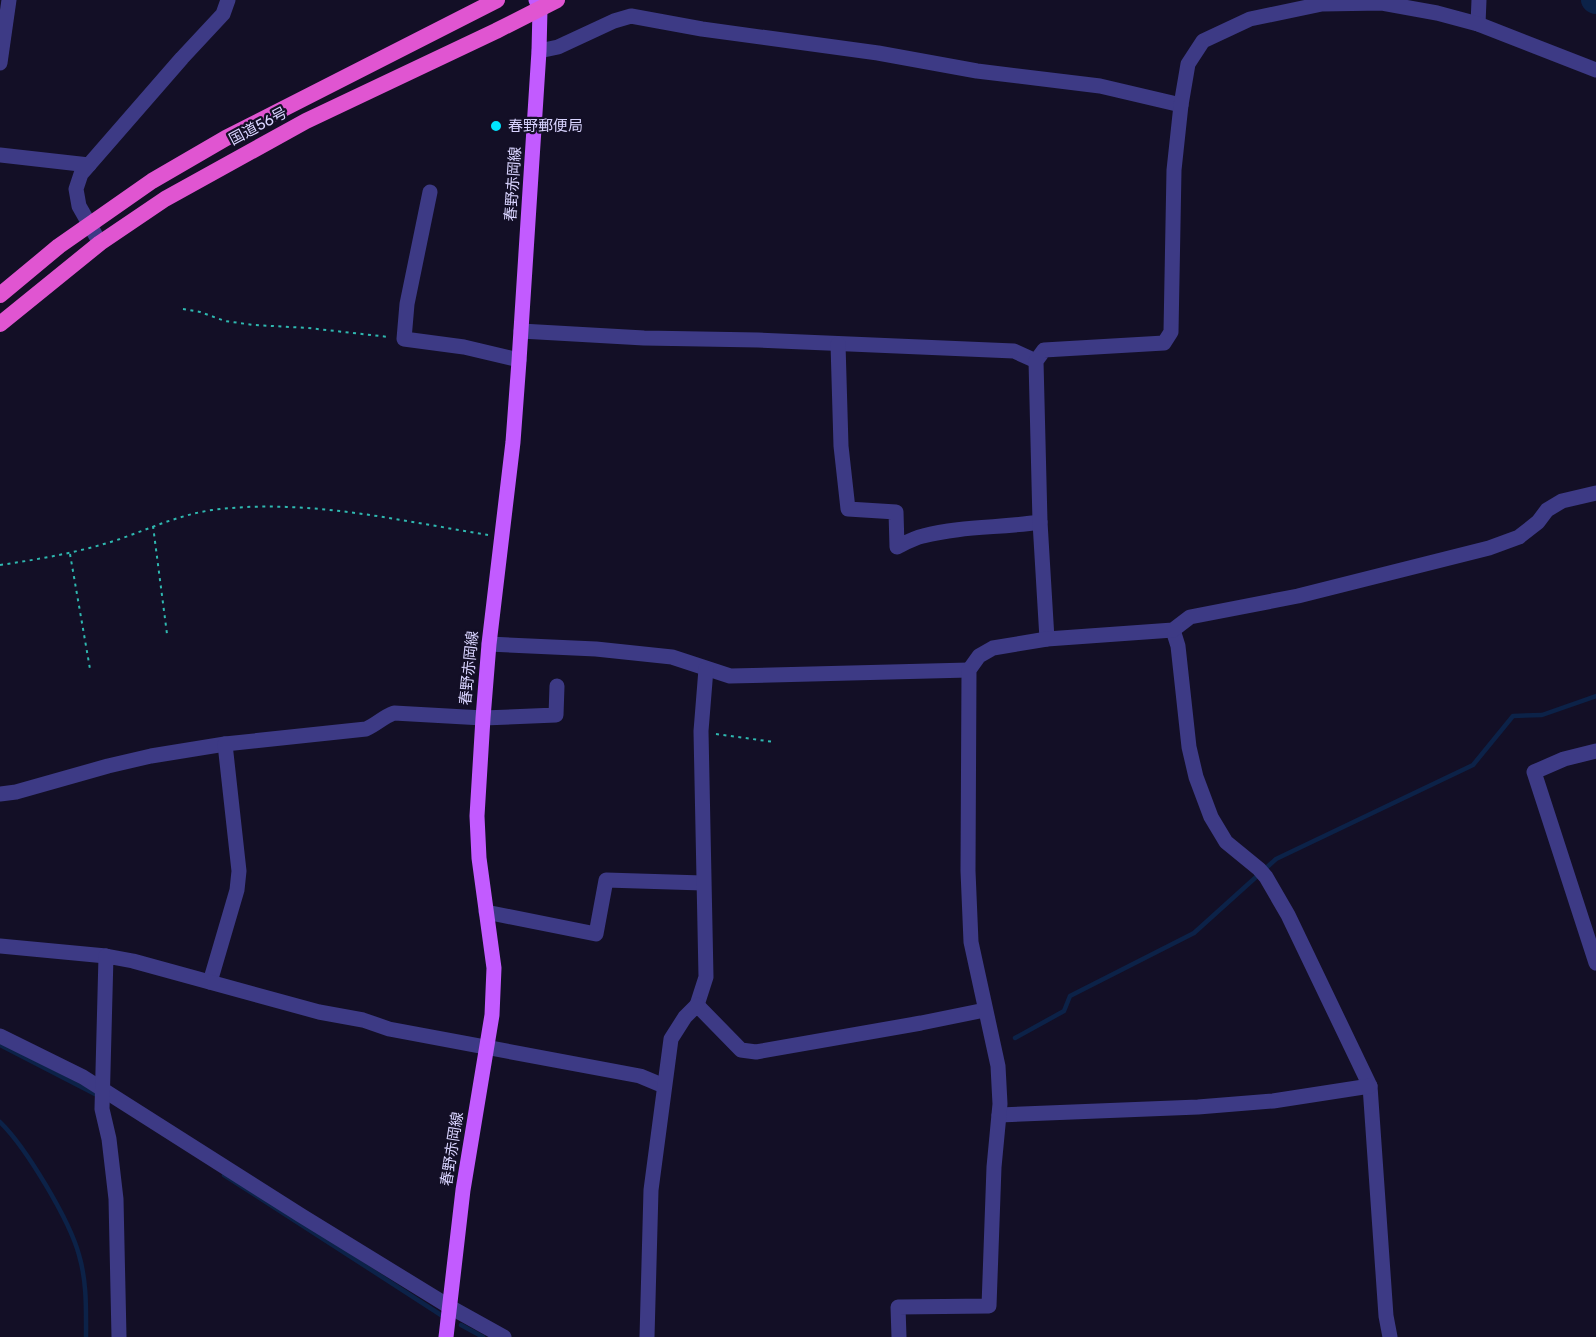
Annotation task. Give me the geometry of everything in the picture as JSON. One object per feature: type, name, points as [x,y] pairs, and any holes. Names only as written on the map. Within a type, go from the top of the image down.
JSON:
[{"type":"highway","name":"国道56号","points":[[0,295],[88,224],[152,181],[226,138],[497,0]]},
{"type":"highway","name":"国道56号","points":[[0,324],[100,243],[165,199],[296,126],[538,5],[556,0]]},
{"type":"main road","name":"春野赤岡線","points":[[446,1337],[464,1190],[492,1015],[494,968],[479,858],[477,816],[489,644],[519,360],[540,51],[538,5]]},
{"type":"street","points":[[0,63],[9,0]]},
{"type":"street","points":[[100,243],[79,207],[76,189],[81,174],[222,14],[228,0]]},
{"type":"street","points":[[1478,24],[1479,0]]},
{"type":"street","points":[[1047,639],[1040,522],[1036,361],[1044,350],[1164,343],[1172,332],[1174,170],[1188,64],[1203,41],[1250,19],[1322,4],[1382,3],[1437,13],[1478,24],[1596,70]]},
{"type":"street","points":[[540,51],[558,47],[614,21],[631,16],[702,29],[878,53],[976,71],[1100,86],[1181,105]]},
{"type":"street","points":[[0,155],[89,165]]},
{"type":"street","points":[[430,192],[407,304],[404,339],[464,347],[519,360]]},
{"type":"street","points":[[521,331],[644,338],[758,340],[1014,351],[1036,361]]},
{"type":"street","points":[[838,344],[841,446],[848,509],[896,512],[897,547],[920,536],[931,534],[1040,522]]},
{"type":"street","points":[[899,1337],[898,1307],[989,1306],[994,1167],[1000,1104],[998,1066],[971,942],[968,871],[969,670],[979,656],[993,648],[1047,639],[1173,630],[1190,617],[1298,596],[1489,548],[1519,537],[1538,522],[1547,510],[1562,501],[1596,493]]},
{"type":"street","points":[[1173,630],[1178,646],[1189,747],[1196,777],[1211,817],[1226,842],[1262,873],[1288,915],[1370,1086],[1386,1316],[1390,1337]]},
{"type":"street","points":[[489,644],[618,651],[672,657],[730,676],[969,670]]},
{"type":"street","points":[[647,1337],[651,1190],[671,1039],[684,1017],[697,1005],[706,977],[701,731],[706,669]]},
{"type":"street","points":[[0,794],[16,792],[151,756],[225,744],[366,729],[382,717],[394,713],[483,718],[556,715],[557,686]]},
{"type":"street","points":[[210,982],[237,890],[238,871],[225,744]]},
{"type":"street","points":[[1596,751],[1564,759],[1534,772],[1596,963]]},
{"type":"street","points":[[486,912],[597,934],[606,880],[703,883]]},
{"type":"street","points":[[0,946],[106,956],[133,961],[319,1012],[363,1020],[389,1029],[640,1076],[664,1086]]},
{"type":"street","points":[[106,956],[102,1109],[109,1139],[116,1199],[119,1337]]},
{"type":"street","points":[[697,1005],[741,1050],[756,1052],[985,1010]]},
{"type":"street","points":[[0,1036],[83,1077],[450,1307],[504,1337]]},
{"type":"street","points":[[999,1115],[1273,1101],[1370,1086]]},
{"type":"path","points":[[183,309],[225,321],[254,325],[308,328],[404,339]]},
{"type":"path","points":[[0,565],[70,554],[121,539],[173,518],[257,506],[340,511],[502,537]]},
{"type":"path","points":[[153,526],[167,634]]},
{"type":"path","points":[[70,554],[90,669]]},
{"type":"path","points":[[701,731],[774,742]]},
{"type":"waterway","points":[[1015,1038],[1064,1011],[1070,996],[1194,933],[1276,859],[1473,765],[1513,716],[1542,715],[1596,696]]},
{"type":"waterway","points":[[0,1045],[95,1094]]},
{"type":"waterway","points":[[0,1122],[34,1166],[67,1223],[82,1265],[85,1285],[86,1337]]},
{"type":"waterway","points":[[224,1175],[441,1315]]},
{"type":"waterway","points":[[461,1325],[483,1337]]},
{"type":"place","name":"春野郵便局","points":[[496,126]]}]
